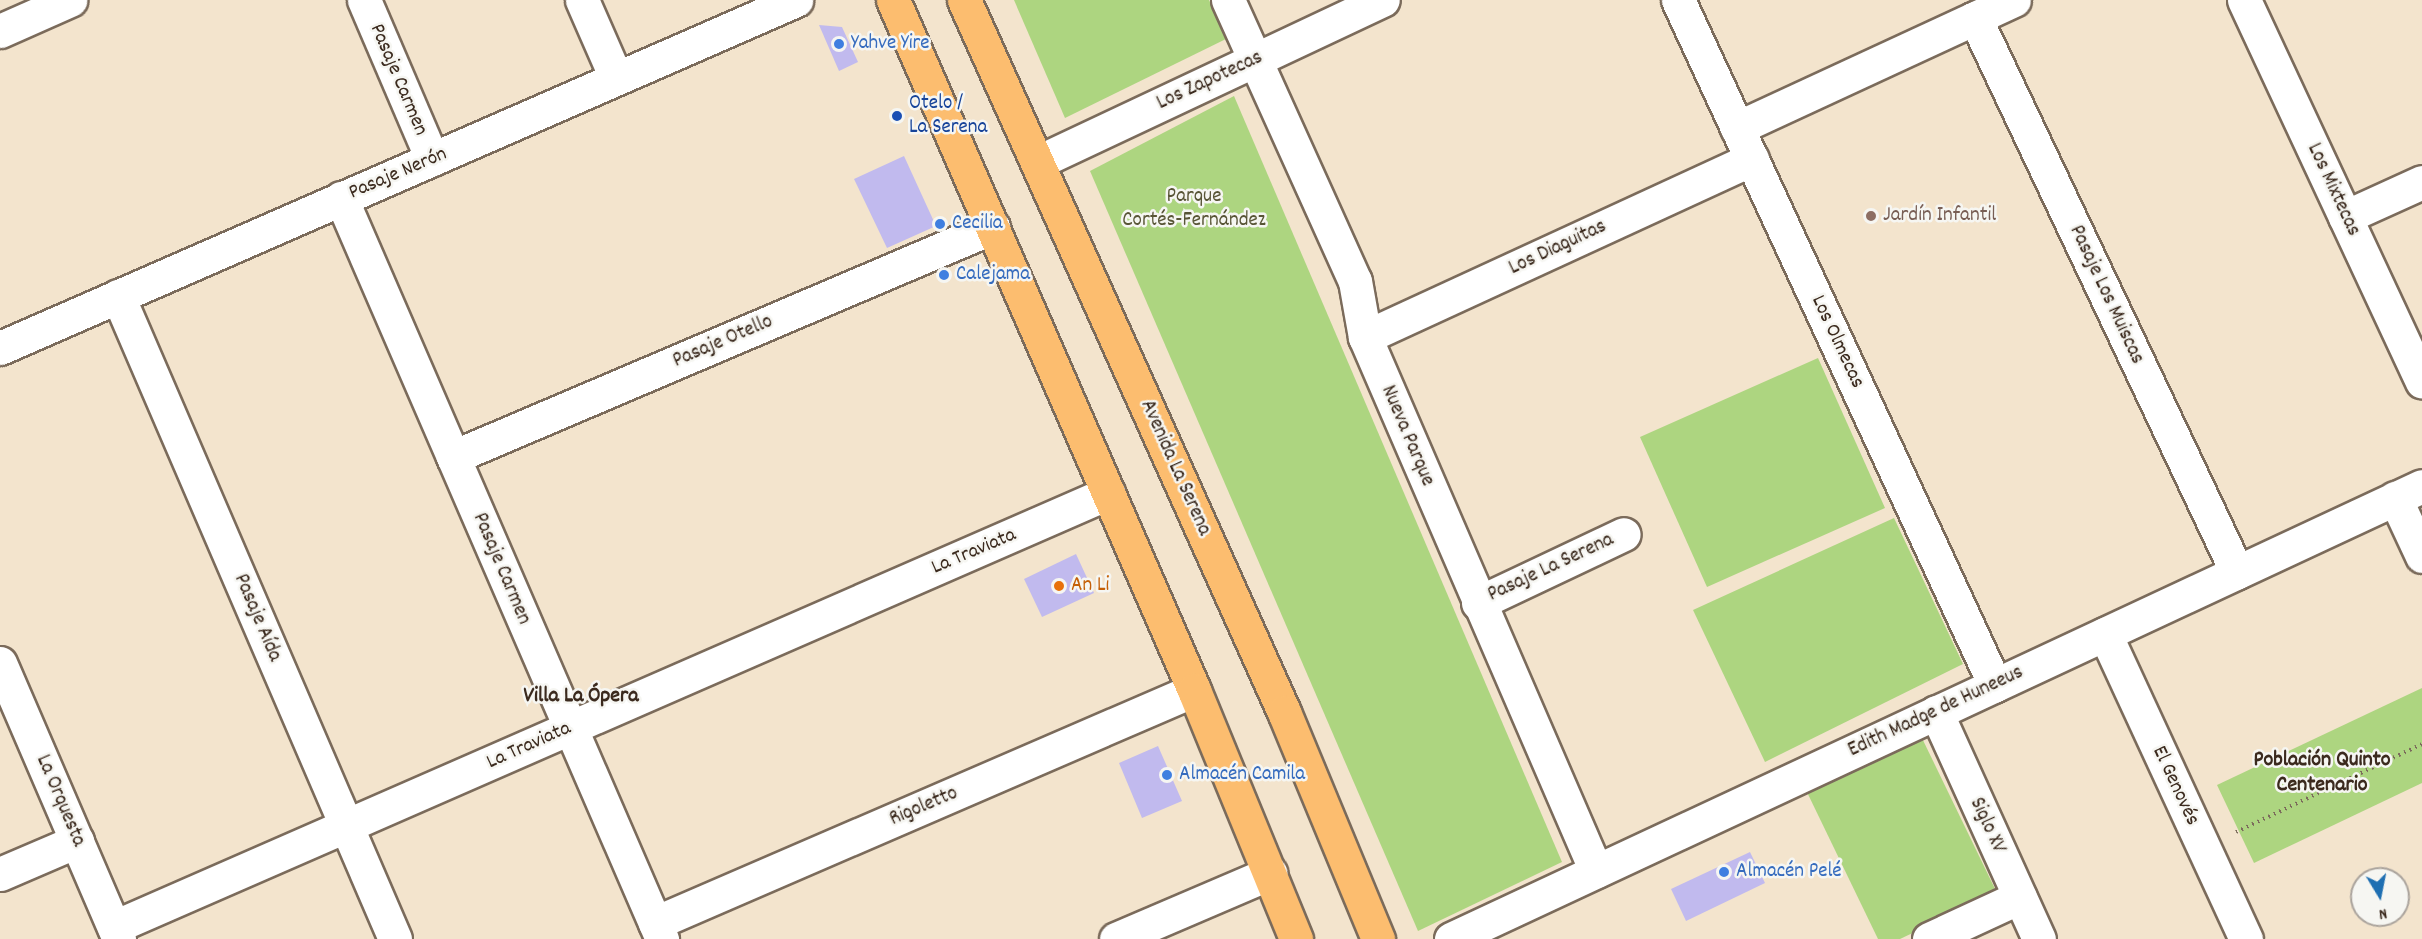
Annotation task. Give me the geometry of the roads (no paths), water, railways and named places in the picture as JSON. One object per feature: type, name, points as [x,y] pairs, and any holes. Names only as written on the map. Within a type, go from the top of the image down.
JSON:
[{"type":"main road","points":[[893,0],[1194,690],[1296,939]]},
{"type":"main road","name":"Avenida La Serena","points":[[964,0],[1284,712],[1377,939]]},
{"type":"street","points":[[0,31],[70,0]]},
{"type":"street","name":"Pasaje Carmen","points":[[364,0],[432,159]]},
{"type":"street","points":[[582,0],[616,78]]},
{"type":"street","name":"Pasaje Nerón","points":[[0,348],[796,0]]},
{"type":"street","name":"Nueva Parque","points":[[1228,0],[1355,281],[1365,337],[1478,603],[1596,871]]},
{"type":"street","name":"Los Zapotecas","points":[[1038,162],[1383,0]]},
{"type":"street","name":"Los Olmecas","points":[[1678,0],[1995,685]]},
{"type":"street","points":[[1737,128],[2014,0]]},
{"type":"street","name":"Los Mixtecas","points":[[2244,0],[2422,381]]},
{"type":"street","name":"Pasaje Los Muiscas","points":[[1975,18],[2237,572]]},
{"type":"street","name":"Los Diaguitas","points":[[1365,337],[1752,159]]},
{"type":"street","points":[[2345,217],[2422,182]]},
{"type":"street","name":"Pasaje Carmen","points":[[341,198],[658,931]]},
{"type":"street","name":"Pasaje Otello","points":[[453,457],[993,227]]},
{"type":"street","name":"Pasaje Aída","points":[[118,296],[395,939]]},
{"type":"street","points":[[2408,492],[2422,556]]},
{"type":"street","name":"Edith Madge de Huneeus","points":[[1451,939],[2408,492]]},
{"type":"street","name":"La Traviata","points":[[117,933],[346,825],[1108,493]]},
{"type":"street","name":"Pasaje La Serena","points":[[1478,603],[1624,534]]},
{"type":"street","name":"El Genovés","points":[[2104,634],[2246,939]]},
{"type":"street","name":"La Orquesta","points":[[0,663],[117,933]]},
{"type":"street","name":"Rigoletto","points":[[658,931],[1194,690]]},
{"type":"street","name":"Siglo XV","points":[[1936,712],[2039,939]]},
{"type":"street","points":[[0,874],[77,841]]},
{"type":"street","points":[[1116,939],[1270,873]]},
{"type":"street","points":[[1929,939],[2020,897]]},
{"type":"place","name":"Yahve Yire","points":[[839,44]]},
{"type":"place","name":"Otelo / La Serena","points":[[897,116]]},
{"type":"place","name":"Jardín Infantil","points":[[1871,216]]},
{"type":"place","name":"Cecilia","points":[[940,224]]},
{"type":"place","name":"Calejama","points":[[944,275]]},
{"type":"place","name":"An Li","points":[[1059,586]]},
{"type":"place","name":"Almacén Camila","points":[[1167,775]]},
{"type":"place","name":"Almacén Pelé","points":[[1724,872]]},
{"type":"district","name":"Villa La Ópera","points":[[581,697]]},
{"type":"district","name":"Población Quinto Centenario","points":[[2322,772]]},
{"type":"park label","name":"Parque Cortés-Fernández","points":[[1194,209]]}]
